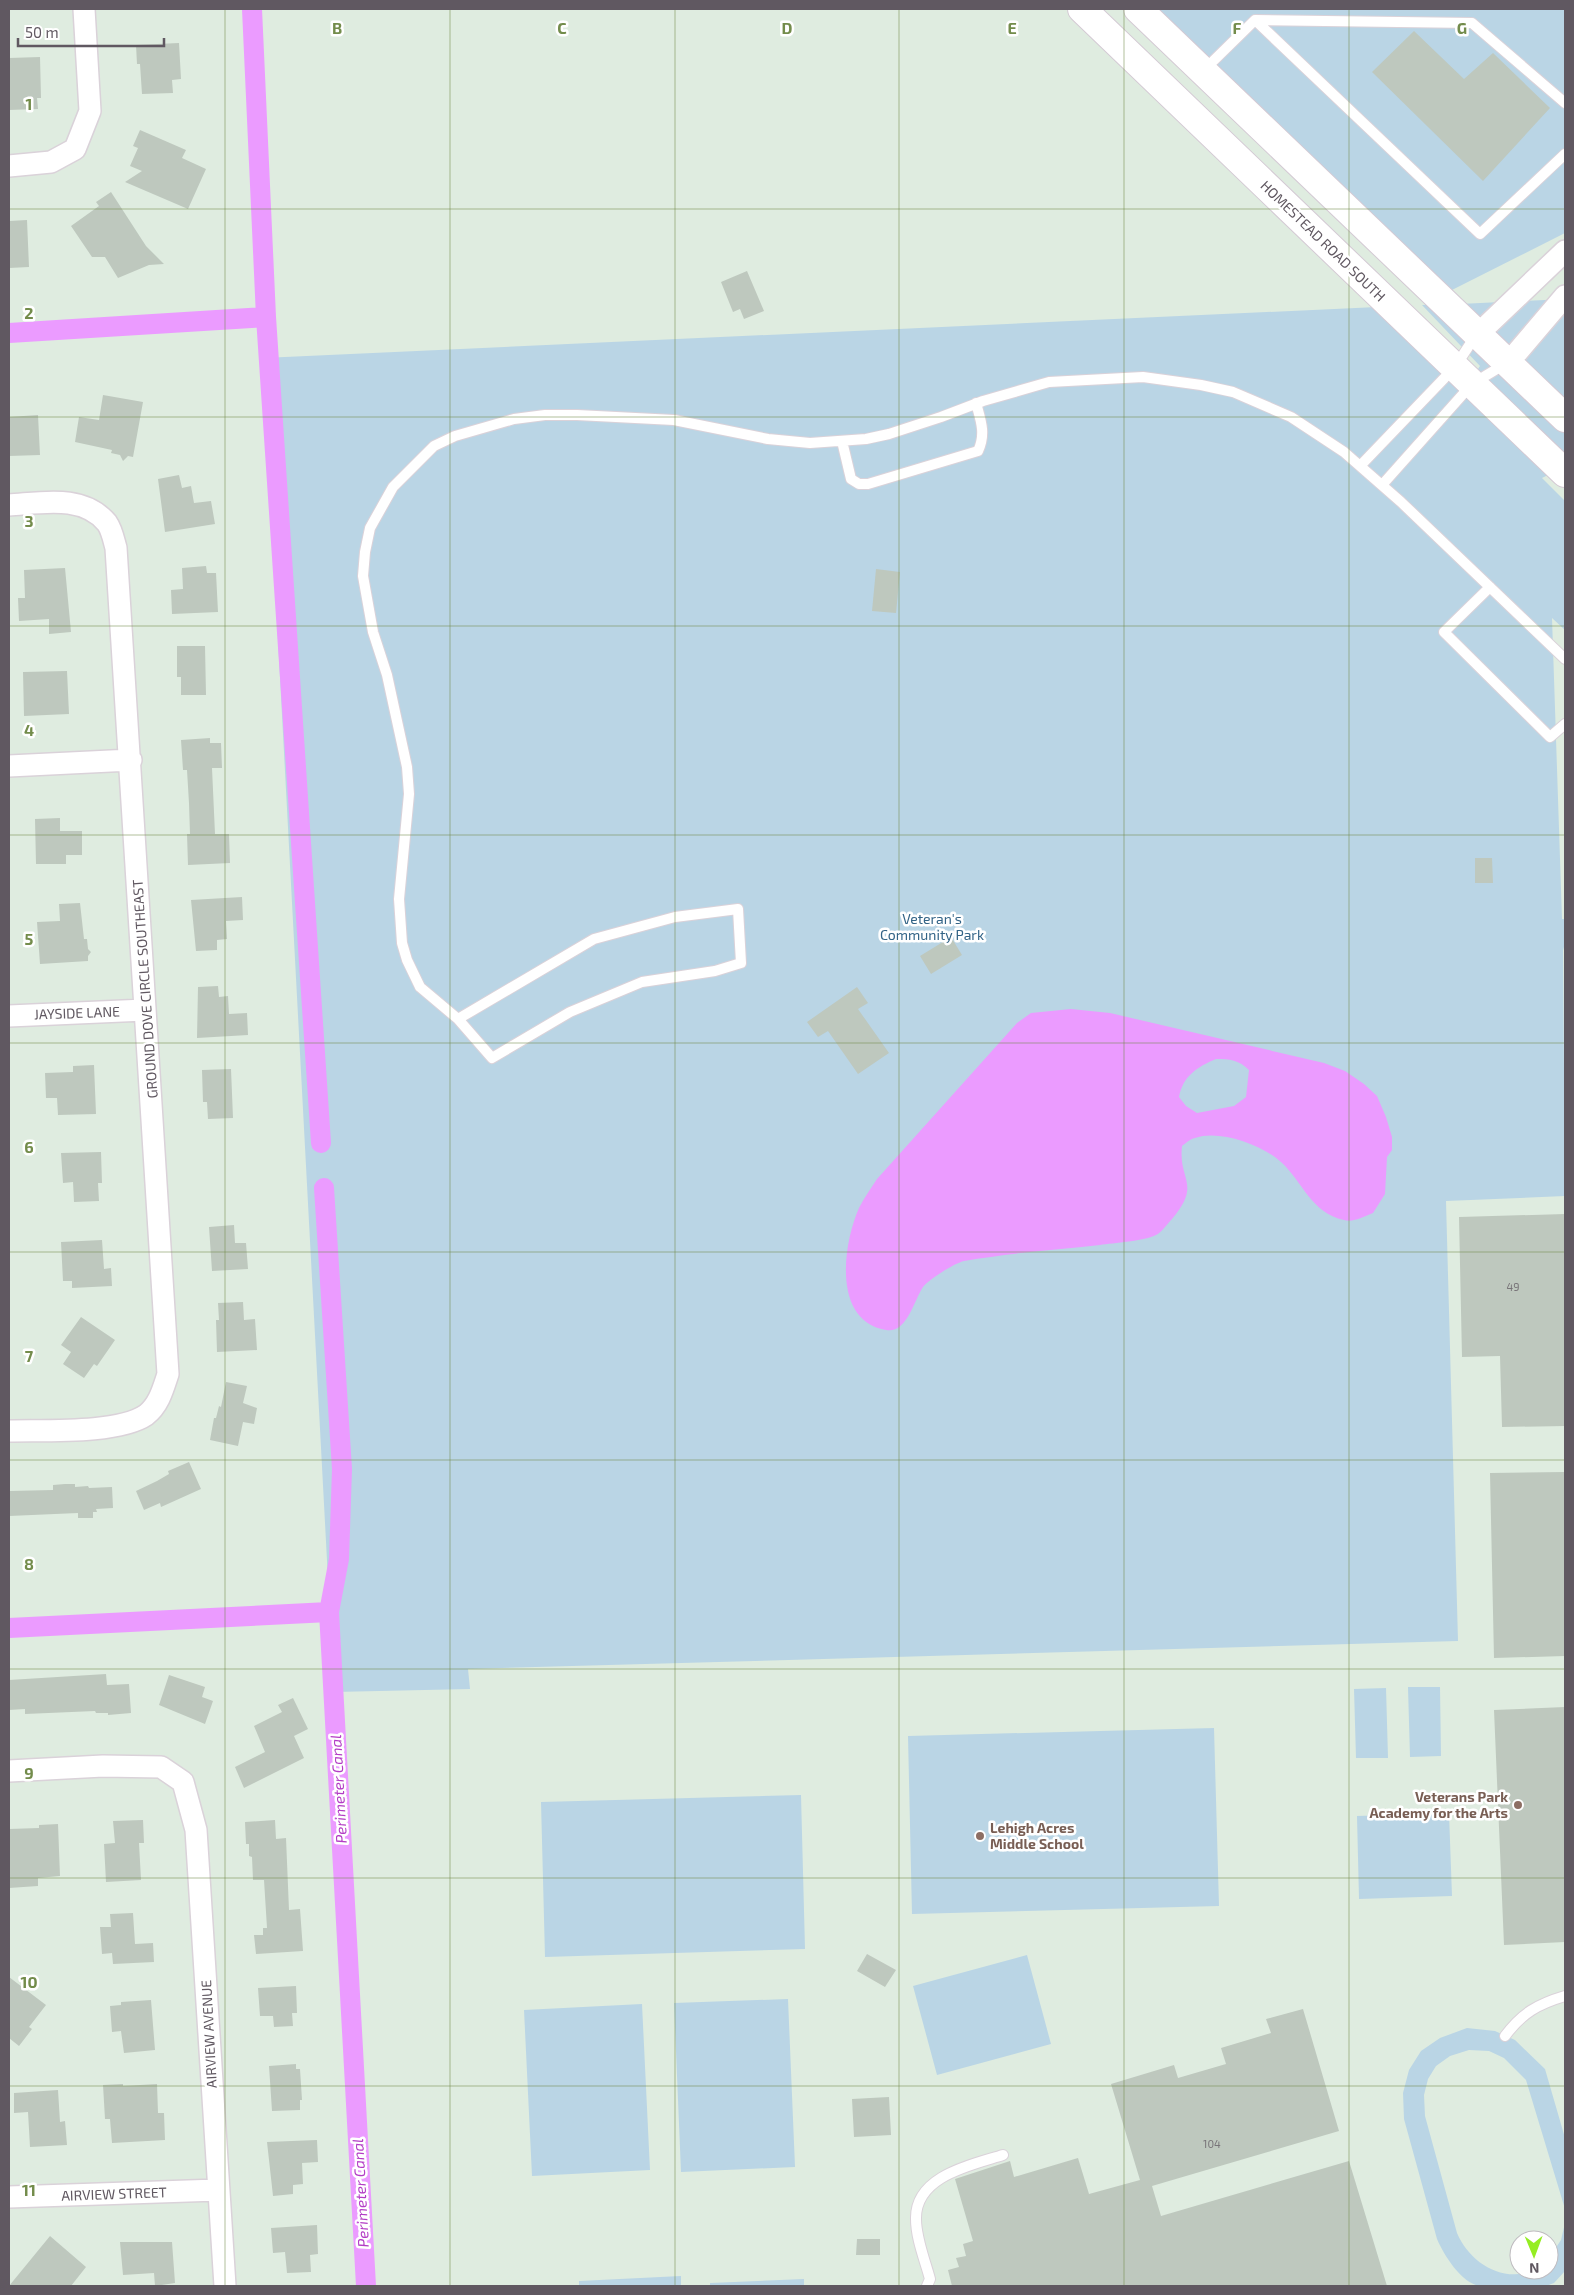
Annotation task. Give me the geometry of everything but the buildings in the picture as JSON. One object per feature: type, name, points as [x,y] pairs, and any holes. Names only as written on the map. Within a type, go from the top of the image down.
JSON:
[{"type":"main road","name":"HOMESTEAD ROAD SOUTH","points":[[1082,9],[1565,473]]},
{"type":"main road","points":[[1138,9],[1565,418]]},
{"type":"street","points":[[9,166],[51,162],[75,149],[90,110],[84,9]]},
{"type":"street","points":[[1477,335],[1565,251]]},
{"type":"street","points":[[1508,363],[1565,296]]},
{"type":"street","name":"GROUND DOVE CIRCLE SOUTHEAST","points":[[9,505],[68,502],[93,509],[108,524],[116,548],[131,760],[168,1374],[161,1397],[147,1414],[129,1424],[105,1428],[9,1431]]},
{"type":"street","points":[[9,766],[131,760]]},
{"type":"street","name":"JAYSIDE LANE","points":[[9,1016],[145,1010]]},
{"type":"street","name":"AIRVIEW AVENUE","points":[[9,1772],[103,1766],[161,1767],[183,1782],[196,1830],[225,2286]]},
{"type":"street","name":"AIRVIEW STREET","points":[[9,2197],[218,2190]]},
{"type":"lane","points":[[1256,20],[1480,234],[1565,154]]},
{"type":"lane","points":[[1203,71],[1256,20],[1472,23],[1565,103]]},
{"type":"lane","points":[[1382,485],[1464,375],[1477,335]]},
{"type":"lane","points":[[1360,466],[1464,375],[1508,363]]},
{"type":"lane","points":[[458,1019],[594,939],[675,917],[738,909],[741,963],[715,972],[642,982],[570,1012],[492,1058],[458,1019],[420,987],[407,960],[402,942],[399,899],[409,794],[407,766],[387,675],[373,632],[363,576],[370,528],[393,487],[434,446],[455,436],[514,419],[544,414],[633,416],[674,420],[768,438],[810,443],[866,439],[889,434],[976,403],[1049,382],[1143,377],[1233,392],[1291,417],[1344,452],[1382,485],[1565,659]]},
{"type":"lane","points":[[842,441],[852,479],[858,484],[868,484],[978,451],[982,442],[983,428],[976,403]]},
{"type":"lane","points":[[1490,587],[1444,632],[1550,736],[1565,724]]},
{"type":"lane","points":[[1505,2036],[1518,2018],[1552,2000],[1565,1996]]},
{"type":"lane","points":[[927,2286],[930,2279],[916,2219],[919,2198],[945,2176],[1003,2155]]},
{"type":"green space","points":[[1154,9],[1565,9],[1565,233],[1448,292]]},
{"type":"green space","points":[[1565,299],[1565,402],[1460,304]]},
{"type":"green space","points":[[1422,305],[1430,305],[1565,432],[1565,458],[1476,372],[1480,366]]},
{"type":"green space","name":"Veteran's Community Park","points":[[1377,307],[1565,488],[1548,475],[1542,478],[1565,501],[1565,630],[1552,618],[1562,919],[1565,919],[1565,954],[1563,947],[1565,1196],[1446,1201],[1458,1641],[468,1669],[470,1689],[334,1692],[263,358]]},
{"type":"green space","points":[[1408,1687],[1440,1687],[1441,1756],[1410,1757]]},
{"type":"green space","points":[[1386,1688],[1388,1758],[1356,1758],[1354,1689]]},
{"type":"green space","points":[[1214,1728],[1219,1906],[912,1914],[908,1736]]},
{"type":"green space","points":[[801,1795],[805,1949],[545,1957],[541,1802]]},
{"type":"green space","points":[[1449,1813],[1452,1896],[1359,1899],[1357,1816]]},
{"type":"green space","points":[[1027,1955],[1051,2044],[937,2075],[913,1986]]},
{"type":"green space","points":[[788,1999],[795,2167],[681,2172],[674,2003]]},
{"type":"green space","points":[[642,2004],[650,2170],[532,2176],[524,2010]]},
{"type":"green space","points":[[1467,2028],[1495,2031],[1515,2040],[1545,2069],[1565,2138],[1565,2209],[1526,2080],[1504,2058],[1489,2051],[1469,2050],[1450,2056],[1436,2066],[1428,2079],[1424,2095],[1425,2116],[1457,2233],[1468,2251],[1484,2265],[1494,2270],[1509,2273],[1509,2280],[1557,2280],[1554,2283],[1546,2286],[1496,2287],[1473,2284],[1466,2280],[1454,2267],[1437,2239],[1404,2119],[1403,2093],[1409,2070],[1421,2051],[1440,2038]]},
{"type":"green space","points":[[1565,2223],[1565,2271],[1559,2278],[1559,2243]]},
{"type":"green space","points":[[681,2276],[681,2286],[579,2286],[579,2281]]},
{"type":"green space","points":[[804,2279],[804,2286],[710,2286],[710,2283]]},
{"type":"shaded area","points":[[1071,1009],[1110,1013],[1324,1063],[1345,1071],[1377,1096],[1386,1117],[1392,1137],[1392,1150],[1387,1157],[1385,1194],[1373,1213],[1355,1220],[1344,1220],[1323,1211],[1308,1196],[1289,1170],[1263,1150],[1228,1137],[1205,1136],[1195,1138],[1182,1146],[1183,1167],[1187,1182],[1186,1198],[1172,1219],[1156,1235],[1129,1242],[964,1261],[942,1272],[923,1287],[905,1322],[899,1327],[893,1330],[886,1330],[869,1324],[857,1312],[850,1297],[846,1279],[849,1241],[859,1208],[877,1179],[1017,1023],[1031,1013]],"holes":[[[1216,1059],[1238,1062],[1249,1070],[1246,1097],[1234,1106],[1197,1113],[1186,1106],[1179,1097],[1181,1090],[1192,1073]]]},
{"type":"waterway","points":[[9,333],[266,317],[252,9]]},
{"type":"waterway","points":[[266,317],[321,1143]]},
{"type":"waterway","points":[[324,1188],[342,1469],[339,1559],[329,1612]]},
{"type":"waterway","name":"Perimeter Canal","points":[[9,1628],[329,1612],[366,2286]]},
{"type":"place","name":"Veterans Park Academy for the Arts","points":[[1518,1805]]},
{"type":"place","name":"Lehigh Acres Middle School","points":[[980,1836]]}]
